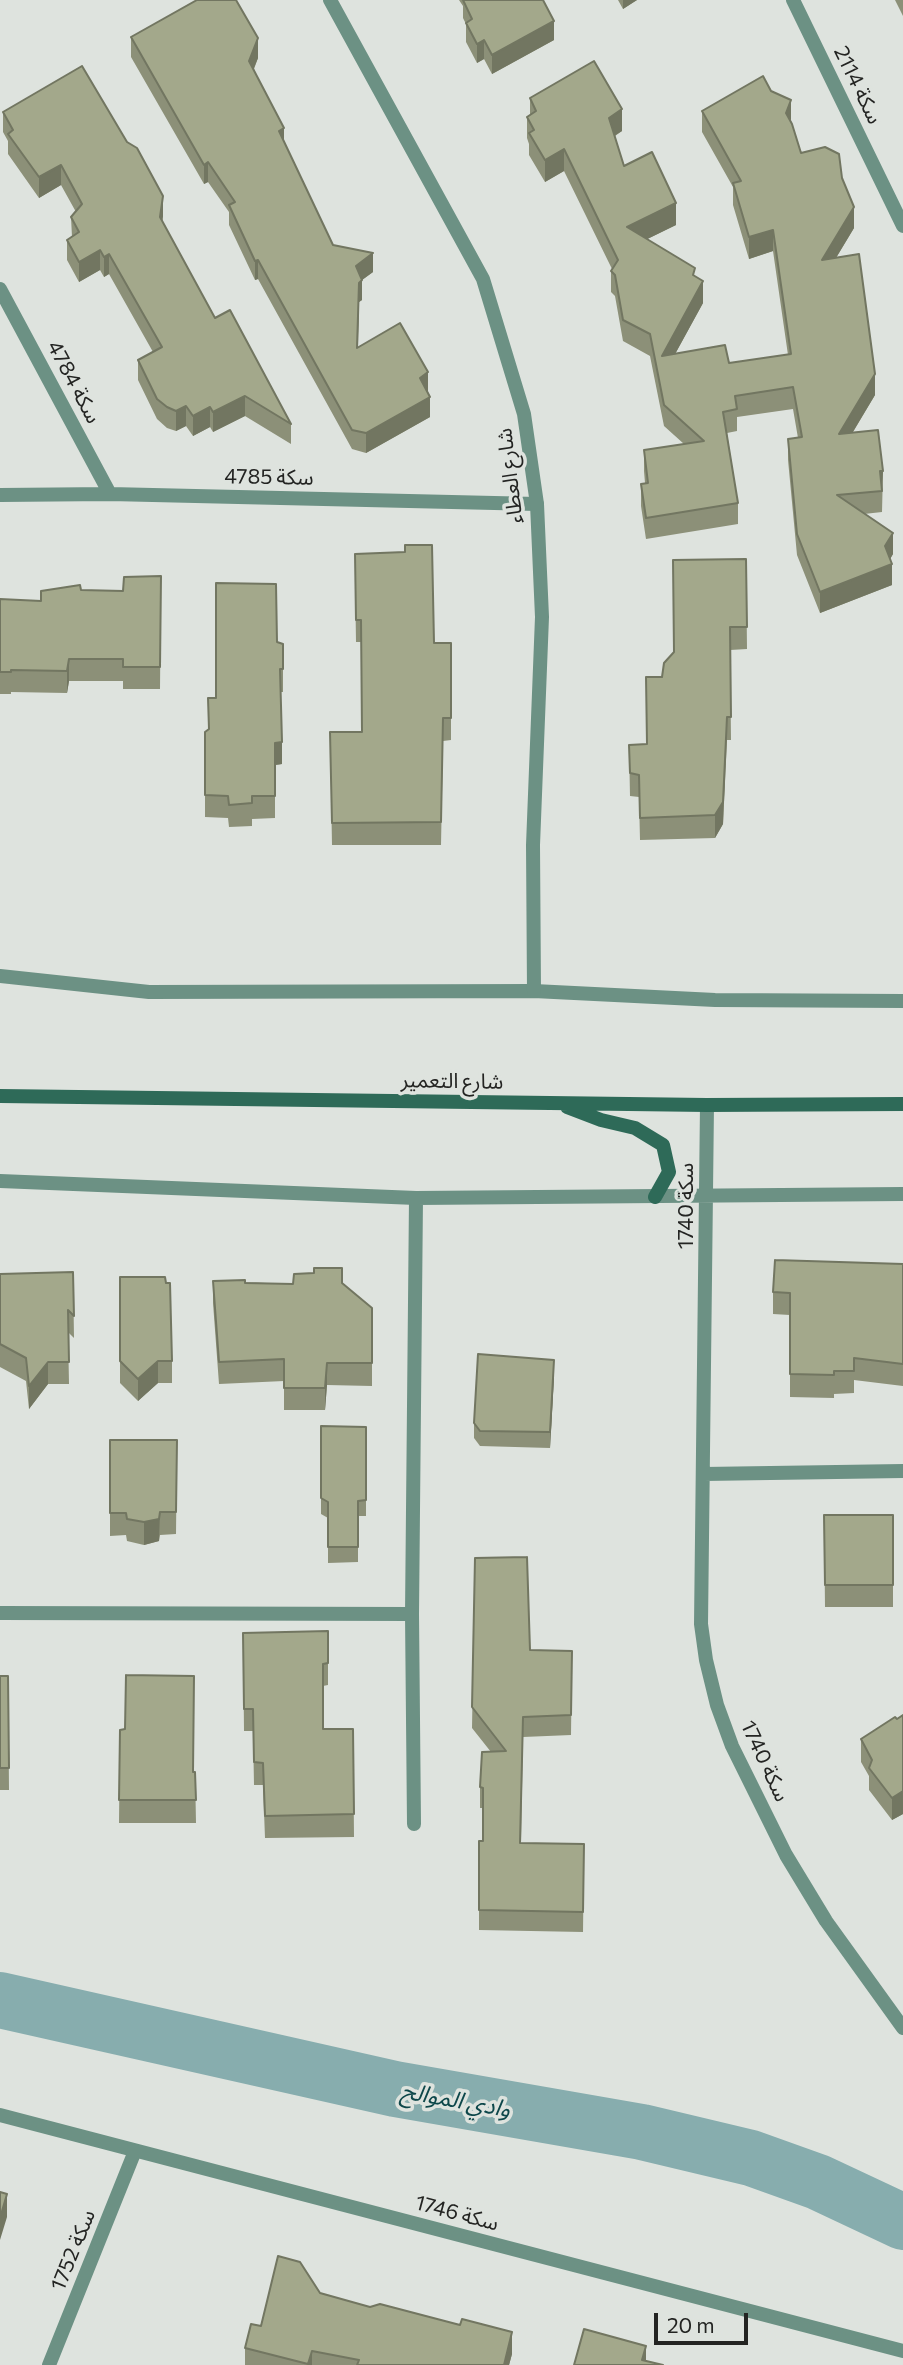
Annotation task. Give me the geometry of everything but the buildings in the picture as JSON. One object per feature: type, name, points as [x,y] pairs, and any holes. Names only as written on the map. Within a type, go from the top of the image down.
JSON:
[{"type":"main road","name":"شارع التعمير","points":[[0,1096],[559,1104],[903,1104]]},
{"type":"main road","points":[[559,1104],[601,1120],[635,1128],[663,1145],[669,1172],[655,1197]]},
{"type":"street","name":"شارع العطاء","points":[[330,0],[483,279],[524,414],[537,504],[542,617],[533,845],[534,991]]},
{"type":"street","name":"سكة 2114","points":[[793,0],[903,226]]},
{"type":"street","name":"سكة 4784","points":[[0,289],[110,494]]},
{"type":"street","name":"سكة 4785","points":[[0,495],[110,494],[537,504]]},
{"type":"street","points":[[0,976],[149,992],[534,991],[715,1000],[903,1001]]},
{"type":"street","name":"سكة 1740","points":[[707,1105],[701,1624],[706,1660],[732,1746],[786,1855],[826,1921],[903,2028]]},
{"type":"street","points":[[0,1181],[416,1198],[903,1194]]},
{"type":"street","points":[[414,1824],[412,1614],[416,1198]]},
{"type":"street","points":[[704,1474],[903,1471]]},
{"type":"street","points":[[0,1613],[412,1614]]},
{"type":"street","name":"سكة 1746","points":[[0,2115],[903,2351]]},
{"type":"street","name":"سكة 1752","points":[[49,2365],[135,2151]]},
{"type":"waterway","name":"وادي الموالح","points":[[0,2000],[395,2089],[642,2132],[751,2158],[818,2182],[903,2222]]}]
